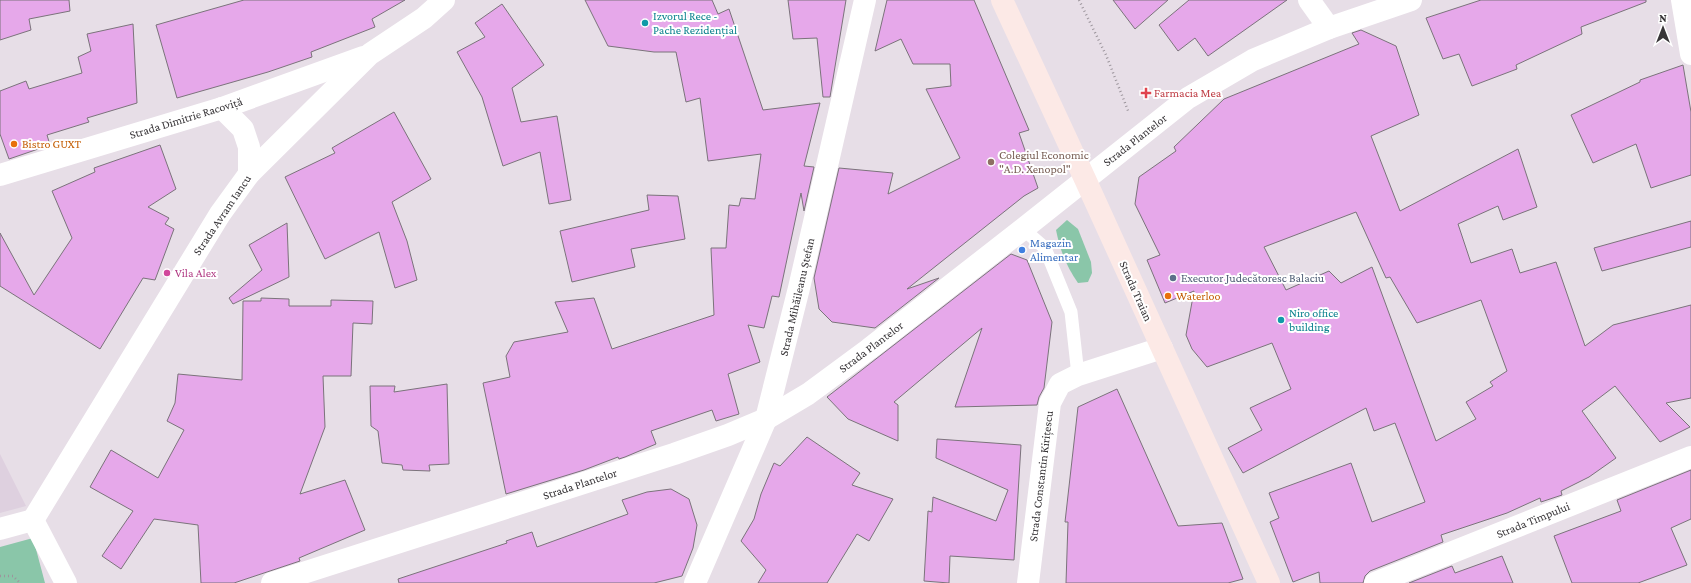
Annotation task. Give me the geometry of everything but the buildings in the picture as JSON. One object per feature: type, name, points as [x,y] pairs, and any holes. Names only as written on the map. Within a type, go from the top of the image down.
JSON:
[{"type":"street","name":"Strada Avram Iancu","points":[[33,520],[220,214],[249,174],[370,54],[424,18],[444,0]]},
{"type":"street","name":"Strada Mihăileanu Ștefan","points":[[695,583],[766,419],[800,288],[866,0]]},
{"type":"street","name":"Strada Traian","points":[[1002,0],[1269,583]]},
{"type":"street","points":[[1308,0],[1329,28]]},
{"type":"street","name":"Strada Plantelor","points":[[272,583],[674,454],[728,436],[766,419],[873,353],[932,306],[1023,229],[1188,98],[1253,60],[1329,28],[1411,0]]},
{"type":"street","points":[[1682,0],[1691,54]]},
{"type":"street","name":"Strada Dimitrie Racoviță","points":[[0,175],[222,108],[370,54]]},
{"type":"street","points":[[222,108],[243,129],[248,147],[249,174]]},
{"type":"street","name":"Strada Constantin Kirițescu","points":[[1028,583],[1050,403],[1060,384],[1078,375],[1162,348]]},
{"type":"street","name":"Strada Timpului","points":[[1375,583],[1691,457]]},
{"type":"street","points":[[0,529],[33,520],[66,583]]},
{"type":"lane","points":[[1023,229],[1044,248],[1071,312],[1078,375]]},
{"type":"path","points":[[1079,0],[1106,55],[1138,138]]},
{"type":"path","points":[[0,576],[14,576],[20,583]]},
{"type":"shaded area","points":[[0,454],[26,506],[0,513]]},
{"type":"green space","points":[[1067,220],[1078,229],[1091,262],[1092,273],[1088,282],[1078,283],[1067,264],[1059,244],[1056,230]]},
{"type":"green space","points":[[33,538],[45,583],[0,583],[0,547]]},
{"type":"place","name":"Izvorul Rece - Pache Rezidențial","points":[[645,23]]},
{"type":"place","name":"Farmacia Mea","points":[[1146,93]]},
{"type":"place","name":"Bistro GUXT","points":[[14,144]]},
{"type":"place","name":"Colegiul Economic \"A.D. Xenopol\"","points":[[991,162]]},
{"type":"place","name":"Magazin Alimentar","points":[[1022,250]]},
{"type":"place","name":"Vila Alex","points":[[167,273]]},
{"type":"place","name":"Executor Judecătoresc Balaciu","points":[[1173,278]]},
{"type":"place","name":"Waterloo","points":[[1168,296]]},
{"type":"place","name":"Niro office building","points":[[1281,320]]}]
